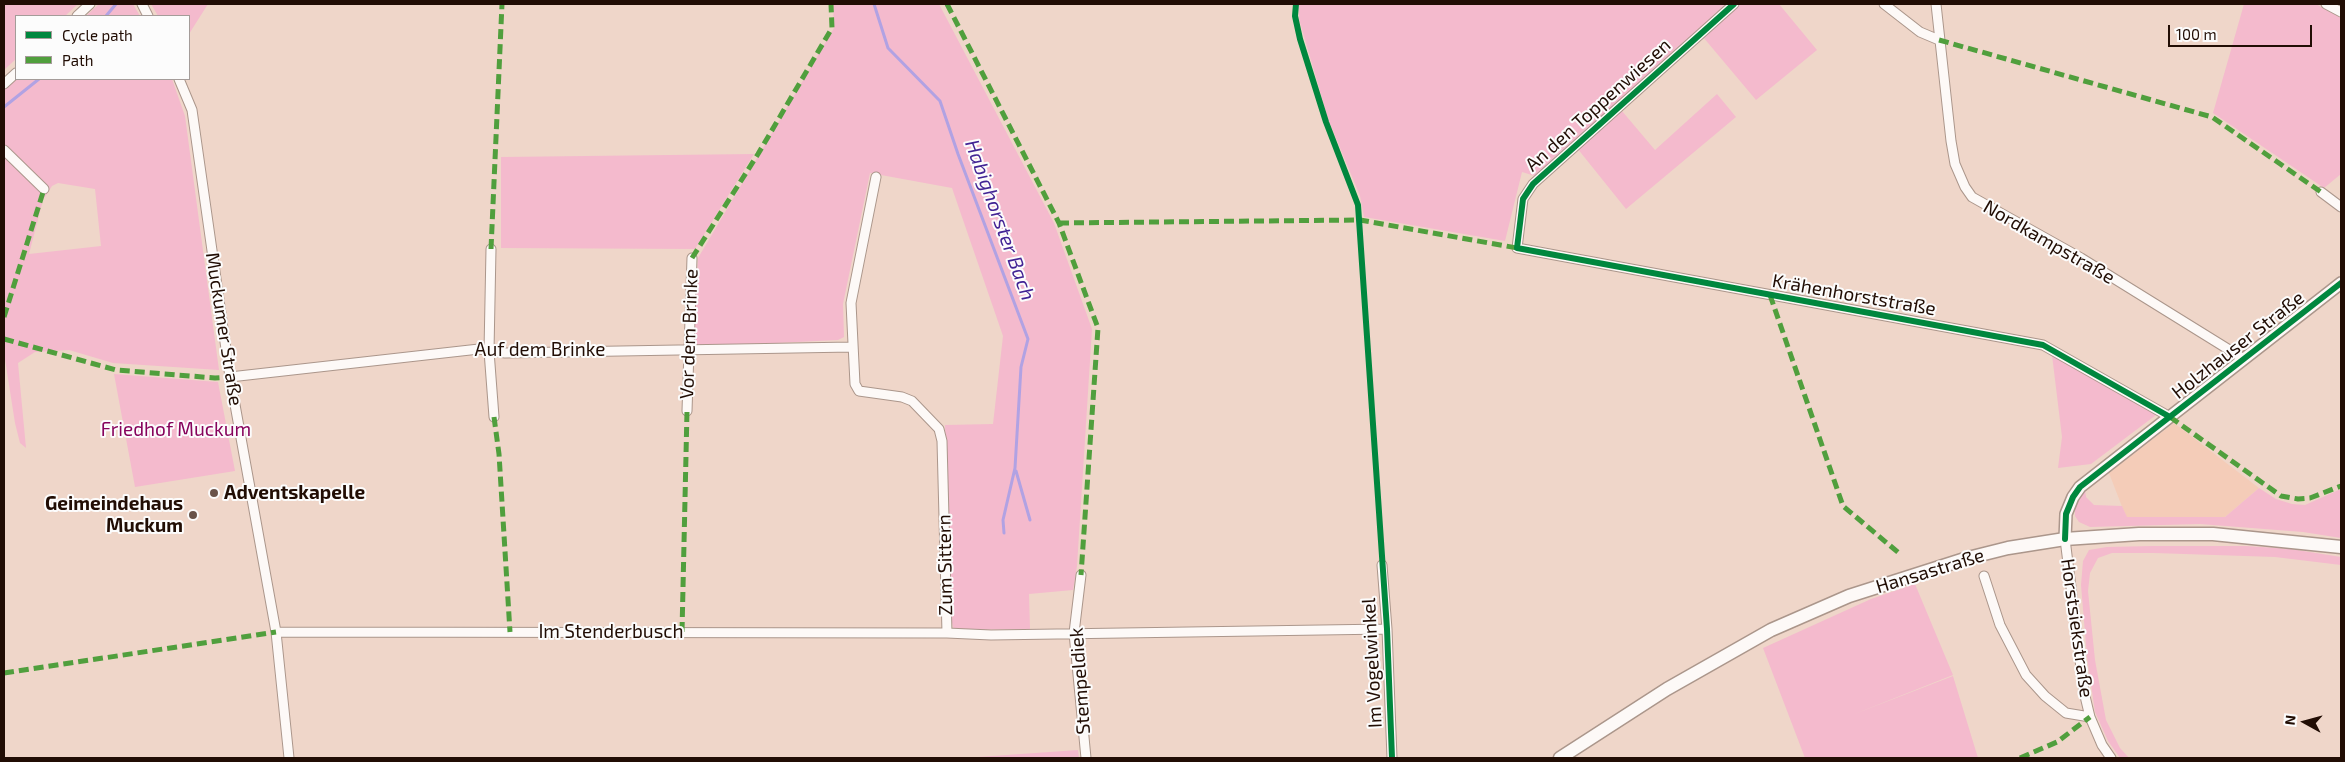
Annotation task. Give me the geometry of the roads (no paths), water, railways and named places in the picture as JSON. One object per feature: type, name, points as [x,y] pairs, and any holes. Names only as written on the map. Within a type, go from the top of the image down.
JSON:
[{"type":"main road","name":"Hansastraße","points":[[1560,758],[1688,676],[1770,630],[1849,596],[1968,558],[2008,548],[2065,540],[2139,534],[2213,534],[2341,547]]},
{"type":"street","points":[[78,15],[90,4]]},
{"type":"street","name":"An den Toppenwiesen","points":[[1517,248],[1523,199],[1533,184],[1734,4]]},
{"type":"street","points":[[1884,4],[1920,32],[1939,40]]},
{"type":"street","name":"Nordkampstraße","points":[[1936,4],[1947,114],[1955,164],[1965,187],[1972,197],[2081,258],[2244,359]]},
{"type":"street","points":[[2326,4],[2341,12]]},
{"type":"street","points":[[4,84],[15,74]]},
{"type":"street","name":"Muckumer Straße","points":[[179,80],[192,110],[230,377],[276,632],[289,758]]},
{"type":"street","points":[[4,150],[44,189]]},
{"type":"street","name":"Zum Sittern","points":[[876,177],[851,303],[855,384],[859,391],[902,397],[912,401],[939,429],[942,441],[947,633],[1387,629]]},
{"type":"street","points":[[2321,192],[2341,207]]},
{"type":"street","name":"Krähenhorststraße","points":[[1517,248],[2042,345],[2170,417]]},
{"type":"street","points":[[491,249],[489,350],[494,417]]},
{"type":"street","name":"Vor dem Brinke","points":[[687,411],[692,258]]},
{"type":"street","name":"Holzhauser Straße","points":[[2065,540],[2066,514],[2072,497],[2080,487],[2341,283]]},
{"type":"street","name":"Auf dem Brinke","points":[[230,377],[456,350],[489,350],[504,353],[852,347]]},
{"type":"street","name":"Horstsiekstraße","points":[[2065,540],[2084,692],[2090,717],[2102,745],[2111,758]]},
{"type":"street","name":"Im Vogelwinkel","points":[[1382,565],[1387,629],[1392,758]]},
{"type":"street","name":"Stempeldiek","points":[[1081,574],[1074,633],[1086,758]]},
{"type":"street","name":"Horstsiekstraße","points":[[1984,576],[2000,625],[2026,675],[2045,696],[2066,713],[2090,717]]},
{"type":"street","name":"Im Stenderbusch","points":[[276,632],[947,633]]},
{"type":"waterway","points":[[107,15],[116,4]]},
{"type":"waterway","name":"Habighorster Bach","points":[[874,4],[888,48],[940,101],[1028,339],[1021,367],[1015,468],[1003,520],[1004,533]]},
{"type":"waterway","points":[[4,107],[38,80]]},
{"type":"waterway","name":"Habighorster Bach","points":[[1016,471],[1030,520]]},
{"type":"place","name":"Adventskapelle","points":[[214,493]]},
{"type":"place","name":"Geimeindehaus Muckum","points":[[193,515]]},
{"type":"park label","name":"Friedhof Muckum","points":[[176,430]]}]
